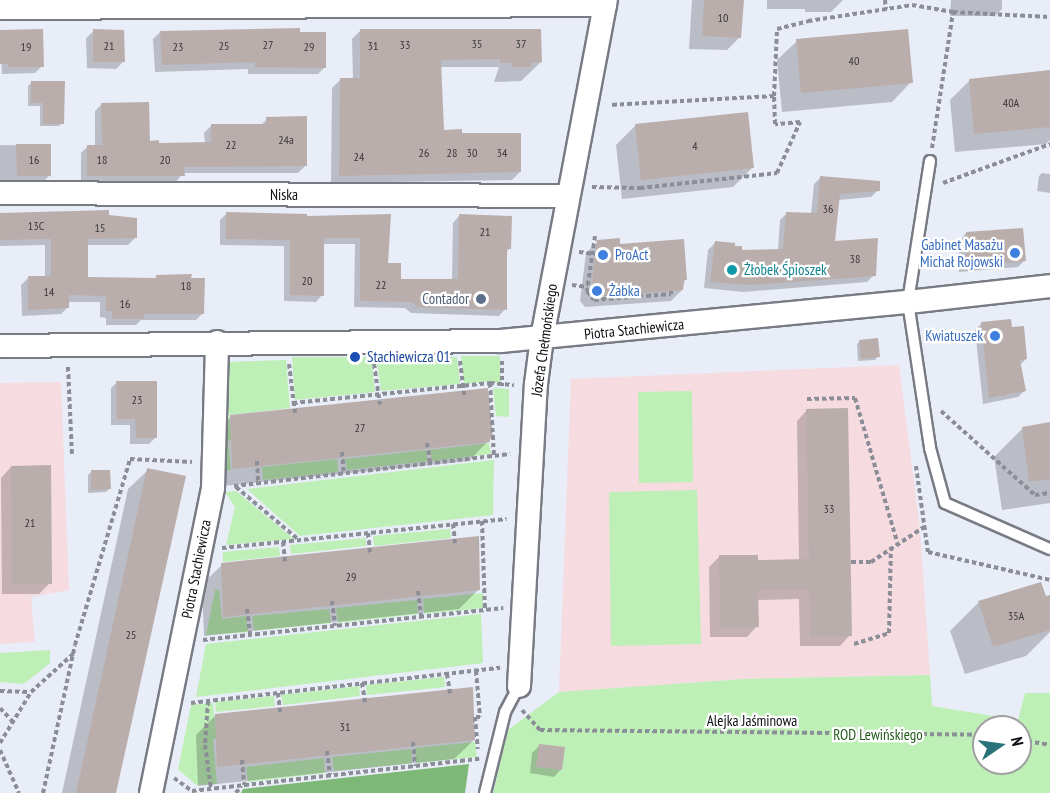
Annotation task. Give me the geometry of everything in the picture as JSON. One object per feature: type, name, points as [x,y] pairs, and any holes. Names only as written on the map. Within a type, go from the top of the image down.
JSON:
[{"type":"street","points":[[0,8],[606,3]]},
{"type":"street","name":"Józefa Chełmońskiego","points":[[519,686],[536,384],[568,192],[606,3]]},
{"type":"street","name":"Niska","points":[[0,194],[568,192]]},
{"type":"street","name":"Piotra Stachiewicza","points":[[0,346],[217,342],[430,342],[542,338],[1050,286]]},
{"type":"street","name":"Piotra Stachiewicza","points":[[151,793],[213,488],[217,342]]},
{"type":"lane","points":[[930,161],[908,302],[930,448],[945,503],[1050,549]]},
{"type":"lane","points":[[485,793],[505,712],[519,686]]},
{"type":"path","points":[[885,0],[886,9]]},
{"type":"path","points":[[568,192],[640,188],[777,173],[800,122],[775,124],[777,29],[808,21],[912,5],[953,12],[1050,17]]},
{"type":"path","points":[[930,161],[953,12]]},
{"type":"path","points":[[584,108],[774,96]]},
{"type":"path","points":[[926,189],[1050,144]]},
{"type":"path","points":[[594,236],[594,254],[588,287],[594,300],[671,294],[671,291]]},
{"type":"path","points":[[584,253],[594,254]]},
{"type":"path","points":[[580,286],[588,287]]},
{"type":"path","points":[[659,294],[660,305]]},
{"type":"path","points":[[501,354],[502,386]]},
{"type":"path","points":[[68,360],[72,454]]},
{"type":"path","points":[[460,368],[464,396]]},
{"type":"path","points":[[376,374],[380,405]]},
{"type":"path","points":[[291,379],[295,413]]},
{"type":"path","points":[[490,383],[494,456]]},
{"type":"path","points":[[293,404],[490,383],[502,386],[514,385]]},
{"type":"path","points":[[807,399],[855,398],[897,542]]},
{"type":"path","points":[[940,401],[941,412],[1035,495],[1050,493]]},
{"type":"path","points":[[428,443],[430,463]]},
{"type":"path","points":[[342,452],[344,474]]},
{"type":"path","points":[[213,488],[511,454]]},
{"type":"path","points":[[44,793],[73,653],[130,459],[197,463]]},
{"type":"path","points":[[257,461],[258,483]]},
{"type":"path","points":[[236,486],[299,541]]},
{"type":"path","points":[[228,548],[508,519]]},
{"type":"path","points":[[482,521],[485,610]]},
{"type":"path","points":[[453,524],[455,544]]},
{"type":"path","points":[[851,562],[871,562],[897,542],[924,527]]},
{"type":"path","points":[[368,533],[370,553]]},
{"type":"path","points":[[283,542],[285,562]]},
{"type":"path","points":[[854,644],[889,633],[891,547]]},
{"type":"path","points":[[418,591],[421,617]]},
{"type":"path","points":[[332,600],[335,626]]},
{"type":"path","points":[[182,642],[503,608]]},
{"type":"path","points":[[247,609],[250,635]]},
{"type":"path","points":[[0,742],[31,692],[73,653]]},
{"type":"path","points":[[169,706],[501,668]]},
{"type":"path","points":[[157,765],[192,790],[479,759],[475,717],[480,717],[476,671]]},
{"type":"path","points":[[447,674],[450,694]]},
{"type":"path","points":[[362,683],[365,703]]},
{"type":"path","points":[[0,691],[31,692]]},
{"type":"path","points":[[278,693],[280,712]]},
{"type":"path","points":[[207,701],[205,745],[211,789]]},
{"type":"path","points":[[0,708],[13,722]]},
{"type":"path","name":"Alejka Jaśminowa","points":[[526,715],[540,730],[972,735]]},
{"type":"path","points":[[413,741],[415,766]]},
{"type":"path","points":[[1032,742],[1050,746]]},
{"type":"path","points":[[0,750],[19,793]]},
{"type":"path","points":[[327,751],[330,775]]},
{"type":"path","points":[[236,793],[243,785],[242,759]]},
{"type":"shaded area","points":[[899,365],[920,529],[930,675],[744,679],[559,692],[571,379]]},
{"type":"shaded area","points":[[61,382],[69,590],[31,597],[35,642],[0,644],[0,383]]},
{"type":"green space","points":[[461,356],[500,356],[501,384],[490,381],[464,384]]},
{"type":"green space","points":[[292,357],[371,357],[375,392],[295,400]]},
{"type":"green space","points":[[376,357],[457,357],[460,384],[381,391]]},
{"type":"green space","points":[[286,360],[290,408],[229,415],[232,440],[228,441],[231,470],[225,471],[223,379],[228,362]]},
{"type":"green space","points":[[493,388],[509,389],[509,417],[496,416]]},
{"type":"green space","points":[[692,391],[693,482],[639,483],[638,392]]},
{"type":"green space","points":[[489,443],[491,454],[432,461],[430,450]]},
{"type":"green space","points":[[426,450],[428,461],[347,470],[345,459]]},
{"type":"green space","points":[[337,459],[338,472],[263,480],[262,467]]},
{"type":"green space","points":[[494,460],[493,515],[300,536],[247,489]]},
{"type":"green space","points":[[697,490],[701,644],[611,646],[609,492]]},
{"type":"green space","points":[[236,491],[294,539],[226,545],[235,507],[225,492]]},
{"type":"green space","points":[[450,529],[451,538],[374,546],[373,536]]},
{"type":"green space","points":[[366,538],[366,546],[291,554],[290,545]]},
{"type":"green space","points":[[279,547],[280,556],[223,562],[223,552]]},
{"type":"green space","points":[[215,590],[219,590],[222,619],[246,616],[248,632],[206,635]]},
{"type":"green space","points":[[483,593],[483,608],[424,614],[423,599]]},
{"type":"green space","points":[[417,600],[418,614],[338,623],[336,608]]},
{"type":"green space","points":[[329,609],[331,623],[254,631],[252,616]]},
{"type":"green space","points":[[481,614],[483,663],[196,697],[206,644]]},
{"type":"green space","points":[[50,650],[50,663],[24,684],[0,682],[0,653]]},
{"type":"green space","name":"ROD Lewińskiego","points":[[930,675],[932,706],[987,715],[972,715],[972,775],[1032,775],[1032,715],[1019,715],[1025,693],[1050,693],[1050,793],[493,793],[508,730],[559,692],[744,679]]},
{"type":"green space","points":[[444,677],[445,687],[367,695],[366,685]]},
{"type":"green space","points":[[359,686],[360,696],[283,705],[281,695]]},
{"type":"green space","points":[[274,696],[275,706],[216,712],[215,702]]},
{"type":"green space","points":[[213,703],[217,739],[213,739],[217,784],[196,785],[178,769],[191,705]]},
{"type":"green space","points":[[475,742],[477,757],[416,763],[415,748]]},
{"type":"green space","points":[[411,749],[412,763],[334,771],[332,757]]},
{"type":"green space","points":[[324,758],[325,773],[248,782],[246,767]]},
{"type":"green space","points":[[469,764],[465,793],[241,793],[243,789]]},
{"type":"building","points":[[704,0],[744,0],[741,38],[702,36]]},
{"type":"building","points":[[300,28],[300,32],[326,32],[326,68],[255,67],[255,62],[162,65],[160,31]]},
{"type":"building","points":[[43,29],[44,67],[8,67],[8,64],[0,64],[0,30]]},
{"type":"building","points":[[93,29],[124,30],[125,62],[93,62]]},
{"type":"building","points":[[360,29],[541,29],[542,62],[531,63],[531,67],[512,67],[512,63],[500,63],[500,59],[441,60],[444,130],[462,129],[462,133],[521,133],[521,172],[339,176],[340,78],[360,78]]},
{"type":"building","points":[[908,29],[913,83],[801,93],[796,39]]},
{"type":"building","points":[[1050,70],[1050,127],[974,134],[969,79]]},
{"type":"building","points":[[31,81],[65,81],[64,124],[43,124],[43,103],[31,103]]},
{"type":"building","points":[[149,102],[150,141],[159,140],[159,143],[211,142],[211,124],[266,124],[266,117],[307,116],[307,166],[184,167],[185,176],[87,176],[87,145],[102,145],[101,103]]},
{"type":"building","points":[[748,112],[754,168],[641,180],[635,124]]},
{"type":"building","points":[[16,144],[51,144],[51,176],[17,176]]},
{"type":"building","points":[[820,176],[880,181],[880,191],[840,194],[835,241],[878,238],[876,276],[751,285],[710,282],[715,241],[735,243],[735,246],[742,246],[742,250],[783,249],[786,212],[817,213]]},
{"type":"building","points":[[109,210],[109,215],[137,218],[137,238],[88,239],[88,277],[156,278],[156,275],[192,274],[191,278],[205,278],[204,314],[144,314],[144,319],[112,319],[112,311],[106,311],[106,296],[69,295],[69,308],[28,310],[28,276],[51,276],[51,239],[0,240],[0,213]]},
{"type":"building","points":[[226,212],[307,214],[307,216],[391,214],[388,263],[401,263],[401,279],[458,279],[459,214],[512,216],[511,249],[507,249],[507,310],[417,307],[412,302],[360,301],[360,238],[324,238],[324,296],[290,295],[290,240],[226,239]]},
{"type":"building","points":[[1023,228],[1026,261],[966,266],[966,232]]},
{"type":"building","points":[[620,238],[620,244],[684,239],[687,280],[684,280],[683,290],[596,297],[591,290],[597,240]]},
{"type":"building","points":[[1011,319],[1012,327],[1024,326],[1027,359],[1020,360],[1026,391],[989,398],[981,322]]},
{"type":"building","points":[[878,338],[880,357],[861,359],[859,340]]},
{"type":"building","points":[[116,381],[157,381],[157,438],[136,438],[135,419],[117,419]]},
{"type":"building","points":[[488,388],[493,438],[490,438],[490,442],[232,469],[230,415]]},
{"type":"building","points":[[848,408],[852,636],[810,637],[809,589],[758,590],[759,627],[720,628],[719,555],[758,555],[758,560],[809,559],[806,409]]},
{"type":"building","points":[[1050,422],[1050,479],[1029,482],[1022,427]]},
{"type":"building","points":[[51,465],[52,584],[12,584],[11,466]]},
{"type":"building","points":[[147,468],[186,476],[116,793],[76,793]]},
{"type":"building","points":[[91,470],[110,470],[111,489],[91,490]]},
{"type":"building","points":[[479,536],[480,590],[223,617],[221,563]]},
{"type":"building","points":[[1041,582],[1046,596],[1050,595],[1050,630],[993,647],[978,601]]},
{"type":"building","points":[[473,687],[475,740],[217,767],[215,714]]},
{"type":"building","points":[[539,744],[565,747],[562,770],[536,767]]},
{"type":"place","name":"Gabinet Masażu Michał Rojowski","points":[[1015,253]]},
{"type":"place","name":"ProAct","points":[[603,255]]},
{"type":"place","name":"Żłobek Śpioszek","points":[[732,270]]},
{"type":"place","name":"Żabka","points":[[597,291]]},
{"type":"place","name":"Contador","points":[[481,299]]},
{"type":"place","name":"Kwiatuszek","points":[[995,336]]},
{"type":"place","name":"Stachiewicza 01","points":[[355,357]]}]
